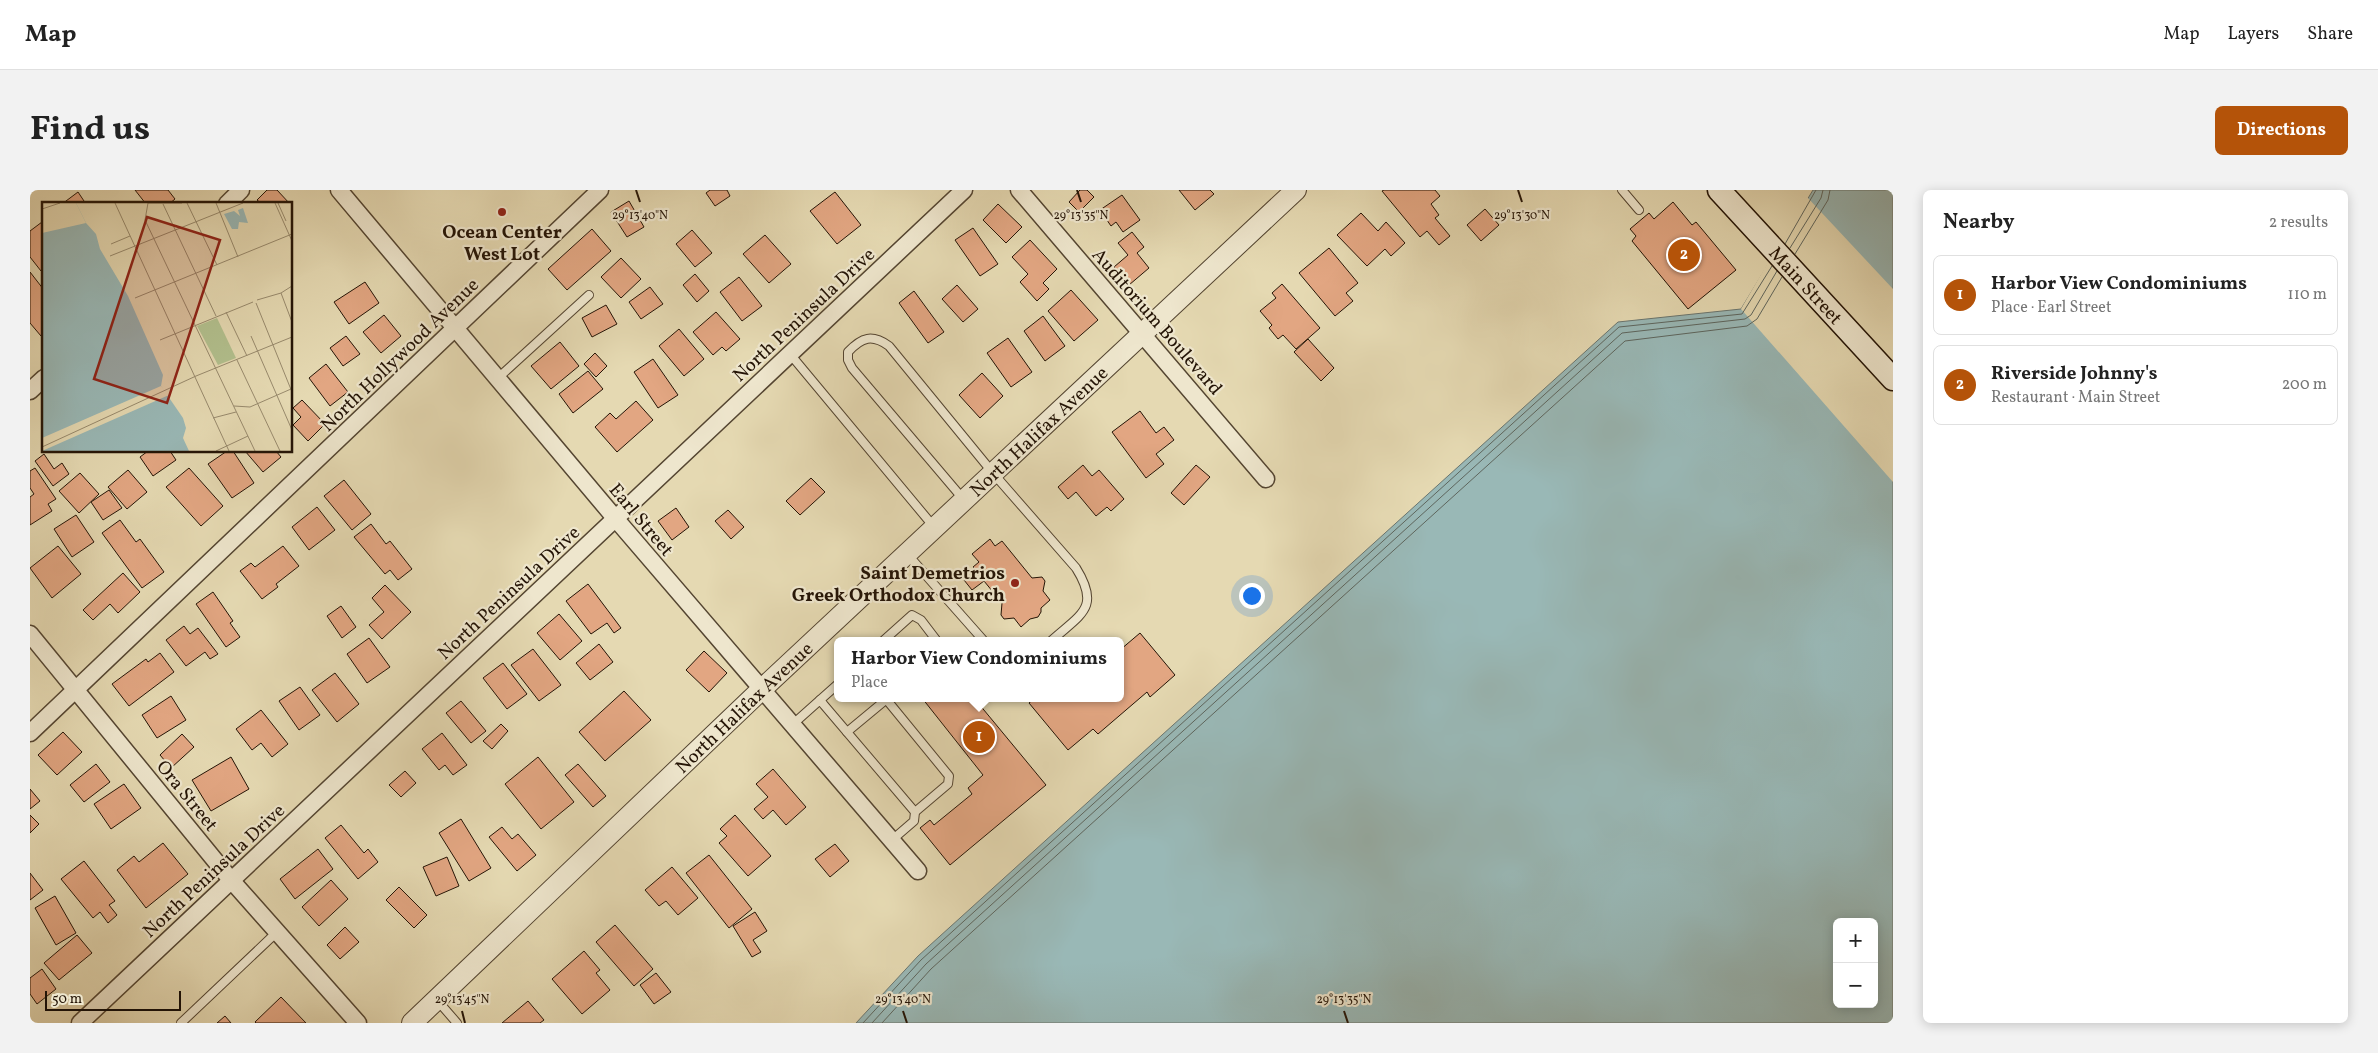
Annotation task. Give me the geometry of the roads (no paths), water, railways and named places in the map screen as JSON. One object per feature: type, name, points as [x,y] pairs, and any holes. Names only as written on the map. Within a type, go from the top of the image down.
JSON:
[{"type":"main road","name":"Main Street","points":[[1719,190],[1893,379]]},
{"type":"street","points":[[229,202],[241,190]]},
{"type":"street","name":"Earl Street","points":[[339,190],[615,518],[918,871]]},
{"type":"street","name":"North Hollywood Avenue","points":[[30,733],[600,190]]},
{"type":"street","name":"North Peninsula Drive","points":[[80,1023],[964,190]]},
{"type":"street","name":"Auditorium Boulevard","points":[[1019,190],[1143,332],[1266,479]]},
{"type":"street","name":"North Halifax Avenue","points":[[412,1023],[762,689],[1296,190]]},
{"type":"street","points":[[30,391],[42,380]]},
{"type":"street","name":"Ora Street","points":[[30,634],[231,880],[358,1023]]},
{"type":"lane","points":[[1622,190],[1640,210]]},
{"type":"lane","points":[[498,378],[588,295]]},
{"type":"lane","points":[[964,500],[852,368],[848,360],[848,352],[856,343],[866,339],[878,339],[889,346],[993,473],[1076,568],[1087,585],[1089,598],[1082,613],[1055,637]]},
{"type":"lane","points":[[790,353],[934,527]]},
{"type":"lane","points":[[907,553],[980,637]]},
{"type":"lane","points":[[887,637],[912,615],[921,620],[934,637]]},
{"type":"lane","points":[[792,725],[834,688]]},
{"type":"lane","points":[[820,700],[915,812]]},
{"type":"lane","points":[[847,732],[883,702]]},
{"type":"lane","points":[[889,702],[949,776],[948,784],[915,812],[914,821],[892,840]]},
{"type":"lane","points":[[182,1023],[277,932]]},
{"type":"lane","points":[[437,999],[457,1023]]},
{"type":"water","points":[[1813,190],[1893,190],[1893,1023],[856,1023],[918,956],[1618,322],[1741,309]]},
{"type":"place","name":"Ocean Center West Lot","points":[[502,212]]},
{"type":"place","name":"Riverside Johnny's","points":[[1684,255]]},
{"type":"place","name":"Saint Demetrios Greek Orthodox Church","points":[[1015,583]]},
{"type":"place","name":"Harbor View Condominiums","points":[[979,737]]}]
